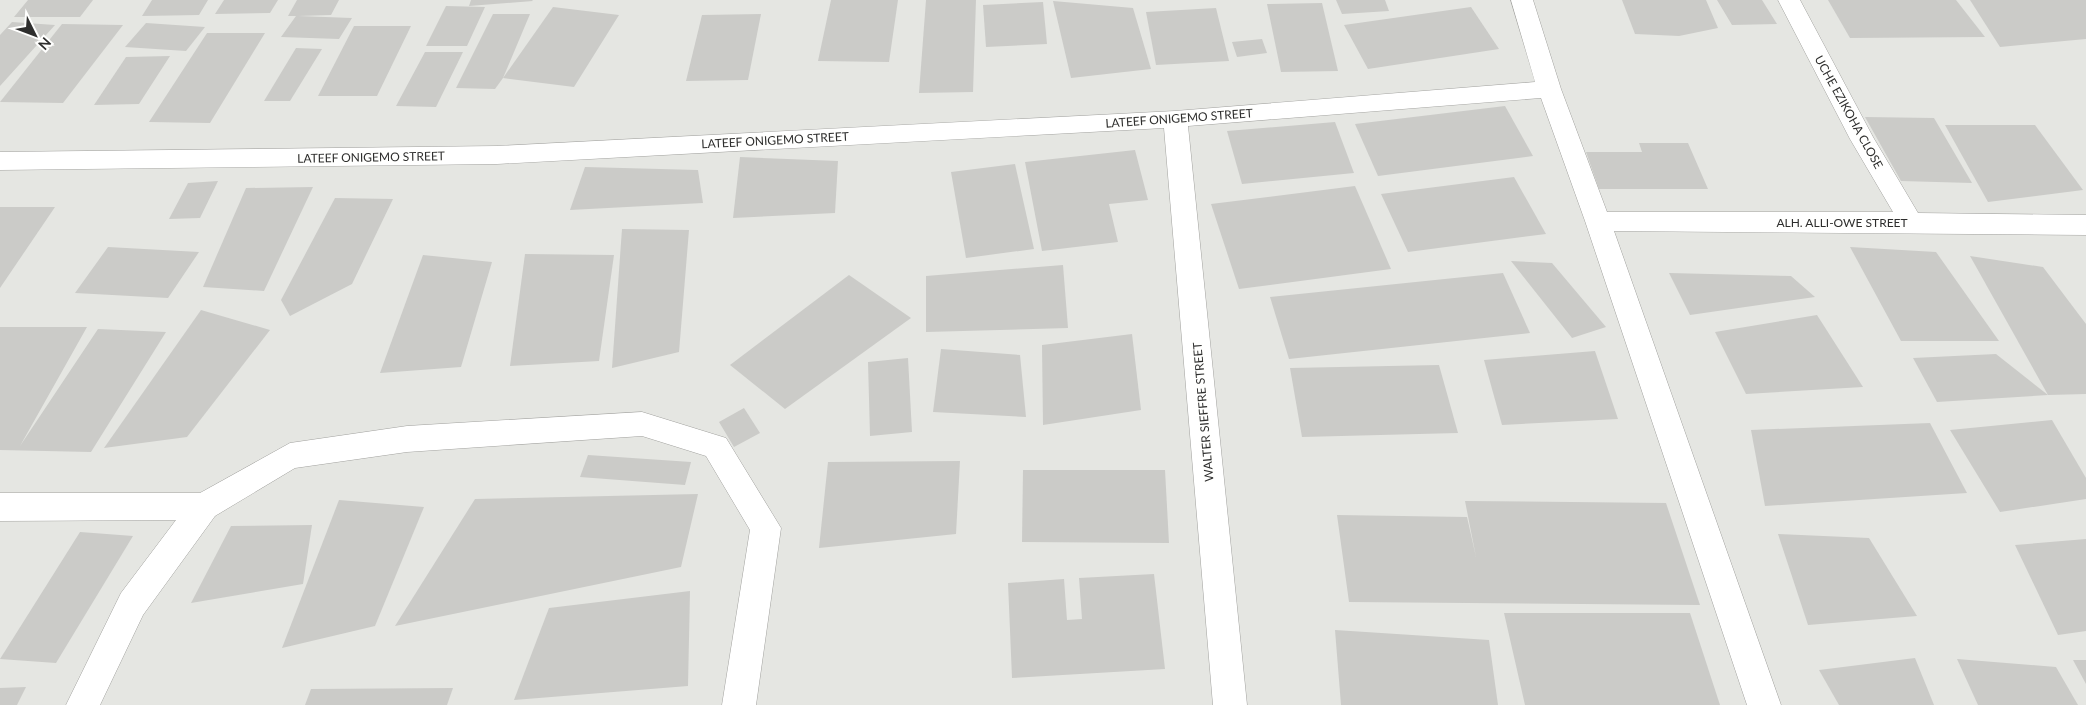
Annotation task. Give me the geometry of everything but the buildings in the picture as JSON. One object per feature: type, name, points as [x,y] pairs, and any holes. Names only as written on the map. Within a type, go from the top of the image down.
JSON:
[{"type":"street","points":[[1522,0],[1549,88],[1598,221],[1764,705]]},
{"type":"street","name":"UCHE EZIKOHA CLOSE","points":[[1789,0],[1862,139],[1911,222]]},
{"type":"street","name":"LATEEF ONIGEMO STREET","points":[[0,161],[497,155],[1175,119],[1549,88]]},
{"type":"street","name":"WALTER SIEFFRE STREET","points":[[1175,119],[1230,705]]},
{"type":"street","name":"ALH. ALLI-OWE STREET","points":[[1598,221],[1911,222],[2086,225]]},
{"type":"street","points":[[83,705],[132,604],[204,506],[290,456],[407,439],[642,424],[716,447],[766,528],[739,705]]},
{"type":"street","points":[[0,507],[204,506]]}]
